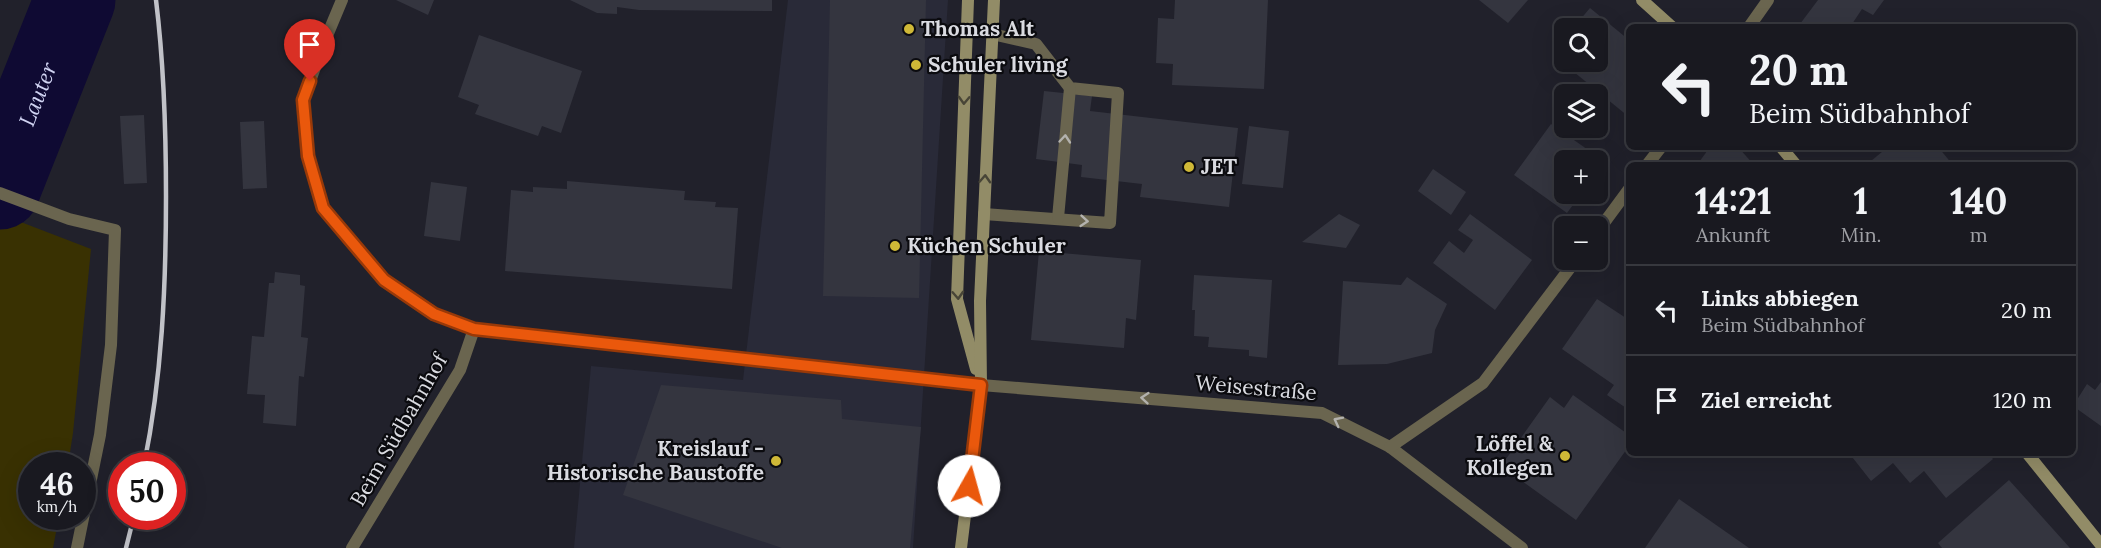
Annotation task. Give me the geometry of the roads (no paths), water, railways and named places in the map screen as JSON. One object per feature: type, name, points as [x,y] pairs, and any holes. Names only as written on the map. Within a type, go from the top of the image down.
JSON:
[{"type":"main road","points":[[968,0],[957,299],[981,385]]},
{"type":"main road","points":[[961,548],[981,385],[980,301],[994,0]]},
{"type":"main road","points":[[1642,0],[1669,24]]},
{"type":"main road","points":[[1784,150],[1794,162]]},
{"type":"main road","points":[[2029,456],[2101,545]]},
{"type":"street","points":[[342,0],[303,100],[308,156],[323,208],[384,280],[434,314],[474,329],[981,385]]},
{"type":"street","points":[[1751,24],[1768,0]]},
{"type":"street","points":[[992,34],[1036,44],[1070,88],[1058,218]]},
{"type":"street","points":[[984,214],[1110,223],[1118,93],[1070,88]]},
{"type":"street","points":[[1649,162],[1659,150]]},
{"type":"street","points":[[0,193],[69,219],[115,230],[111,345],[100,435],[77,548]]},
{"type":"street","points":[[1608,217],[1626,193]]},
{"type":"street","points":[[1390,447],[1483,383],[1568,270]]},
{"type":"street","name":"Beim Südbahnhof","points":[[352,548],[460,370],[474,329]]},
{"type":"street","name":"Weisestraße","points":[[981,385],[1322,413],[1390,447],[1522,548]]},
{"type":"waterway","name":"Lauter","points":[[0,189],[75,0]]},
{"type":"railway","points":[[146,452],[159,365],[165,264],[165,123],[156,0]]},
{"type":"railway","points":[[126,548],[130,530]]},
{"type":"place","name":"Thomas Alt","points":[[909,29]]},
{"type":"place","name":"Schuler living","points":[[916,65]]},
{"type":"place","name":"JET","points":[[1189,167]]},
{"type":"place","name":"Küchen Schuler","points":[[895,246]]},
{"type":"place","name":"Löffel & Kollegen","points":[[1565,456]]},
{"type":"place","name":"Kreislauf - Historische Baustoffe","points":[[776,461]]}]
